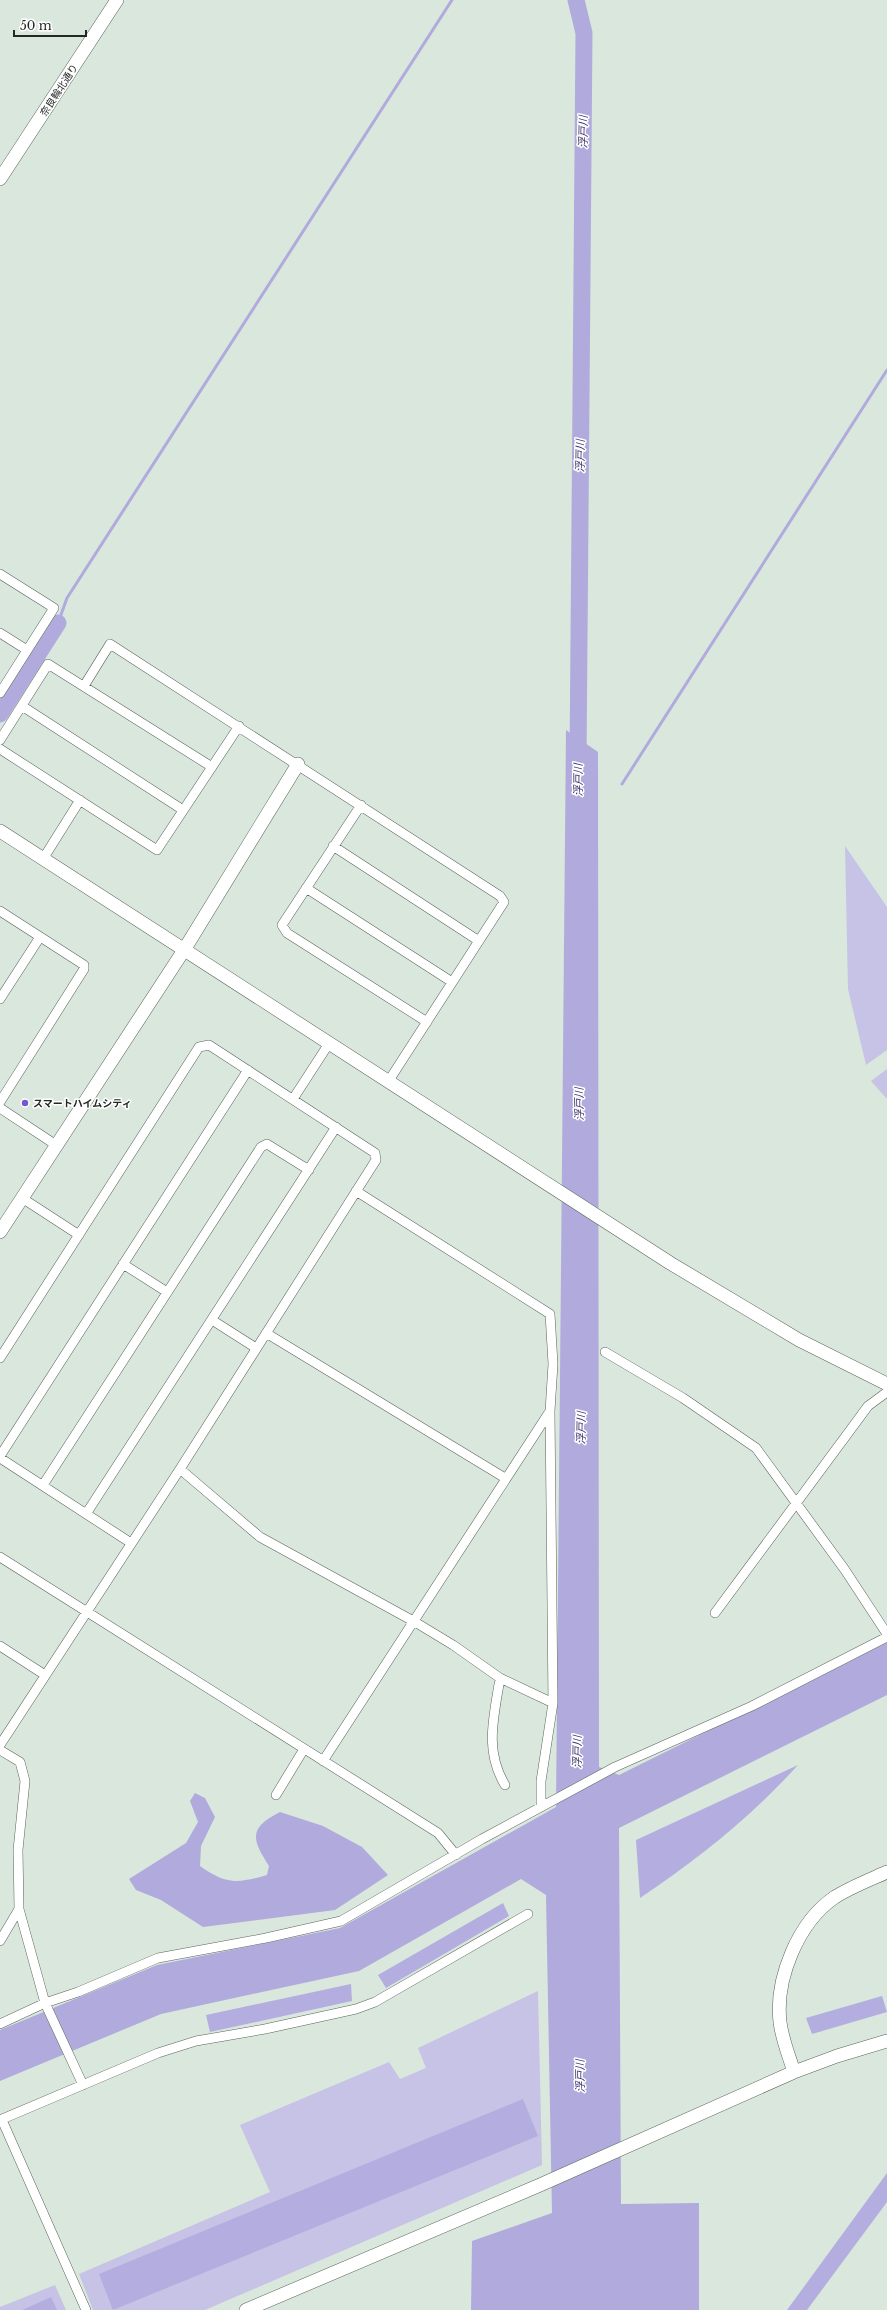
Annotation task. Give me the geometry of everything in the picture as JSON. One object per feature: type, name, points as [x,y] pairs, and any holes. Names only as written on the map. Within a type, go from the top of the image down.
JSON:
[{"type":"street","name":"奈良輪北通り","points":[[1,174],[118,0]]},
{"type":"street","points":[[0,574],[54,608],[0,692]]},
{"type":"street","points":[[0,633],[27,650]]},
{"type":"street","points":[[84,686],[110,644],[298,764],[500,896],[504,902],[388,1082]]},
{"type":"street","points":[[0,740],[48,664],[212,767]]},
{"type":"street","points":[[22,706],[183,810]]},
{"type":"street","points":[[0,749],[157,850],[239,726]]},
{"type":"street","points":[[0,1232],[184,950],[298,764]]},
{"type":"street","points":[[43,859],[80,800]]},
{"type":"street","points":[[361,805],[282,925],[287,934],[427,1022]]},
{"type":"street","points":[[0,831],[328,1045],[530,1171],[623,1232],[799,1340],[887,1384]]},
{"type":"street","points":[[333,846],[479,941]]},
{"type":"street","points":[[306,888],[452,982]]},
{"type":"street","points":[[0,911],[84,965],[84,969],[0,1102]]},
{"type":"street","points":[[0,999],[40,937]]},
{"type":"street","points":[[0,1358],[199,1047],[208,1045],[375,1153],[376,1160],[180,1469],[0,1745]]},
{"type":"street","points":[[293,1099],[328,1045]]},
{"type":"street","points":[[131,1543],[0,1457],[248,1070]]},
{"type":"street","points":[[0,1108],[56,1145]]},
{"type":"street","points":[[86,1514],[336,1127]]},
{"type":"street","points":[[42,1485],[261,1147],[267,1144],[308,1170]]},
{"type":"street","points":[[356,1191],[550,1314],[553,1364],[550,1410],[553,1703],[541,1781],[541,1807]]},
{"type":"street","points":[[22,1198],[79,1235]]},
{"type":"street","points":[[123,1264],[167,1292]]},
{"type":"street","points":[[212,1320],[256,1348]]},
{"type":"street","points":[[266,1333],[505,1478]]},
{"type":"street","points":[[0,2024],[45,2002],[78,1992],[158,1958],[334,1924],[360,1911],[456,1854],[609,1770],[752,1706],[887,1636],[845,1570],[756,1448],[683,1398],[605,1352]]},
{"type":"street","points":[[715,1613],[868,1406],[887,1392]]},
{"type":"street","points":[[323,1762],[415,1622],[505,1478],[550,1410]]},
{"type":"street","points":[[180,1469],[260,1537],[415,1622],[453,1645],[500,1678],[553,1703]]},
{"type":"street","points":[[0,1557],[323,1762],[438,1833],[456,1854]]},
{"type":"street","points":[[0,1646],[45,1675]]},
{"type":"street","points":[[500,1678],[492,1720],[493,1757],[496,1770],[505,1785]]},
{"type":"street","points":[[276,1795],[304,1749]]},
{"type":"street","points":[[0,1750],[20,1762],[24,1780],[18,1850],[19,1909],[45,2002],[83,2085]]},
{"type":"street","points":[[794,2072],[780,2023],[781,1983],[787,1964],[799,1939],[818,1913],[834,1898],[887,1872]]},
{"type":"street","points":[[0,1941],[19,1909]]},
{"type":"street","points":[[86,2310],[1,2120],[158,2053],[196,2041],[266,2028],[356,2008],[375,2002],[528,1914]]},
{"type":"street","points":[[246,2310],[540,2185],[794,2072],[837,2056],[887,2041]]},
{"type":"shaded area","points":[[845,846],[887,907],[887,1050],[866,1065],[848,989]]},
{"type":"shaded area","points":[[887,1069],[887,1099],[871,1081]]},
{"type":"shaded area","points":[[798,1765],[743,1820],[683,1868],[640,1898],[636,1840]]},
{"type":"shaded area","points":[[503,1903],[509,1916],[386,1988],[378,1975]]},
{"type":"shaded area","points":[[351,1984],[352,2001],[210,2032],[206,2015]]},
{"type":"shaded area","points":[[538,1991],[542,2165],[205,2310],[93,2310],[79,2274],[270,2192],[240,2125],[389,2062],[400,2079],[426,2068],[418,2048]]},
{"type":"shaded area","points":[[882,1996],[887,2012],[812,2034],[806,2018]]},
{"type":"shaded area","points":[[523,2099],[538,2136],[113,2310],[99,2274]]},
{"type":"shaded area","points":[[887,2173],[887,2202],[807,2310],[787,2310]]},
{"type":"shaded area","points":[[55,2285],[66,2310],[0,2310],[0,2307]]},
{"type":"shaded area","points":[[51,2297],[57,2310],[22,2310]]},
{"type":"water","points":[[566,730],[598,752],[599,1767],[619,1775],[887,1642],[887,1695],[619,1828],[621,2204],[699,2203],[699,2310],[471,2310],[472,2241],[552,2213],[546,1895],[521,1879],[359,1971],[161,2014],[0,2081],[0,2030],[157,1965],[340,1928],[556,1807]]},
{"type":"water","points":[[195,1793],[205,1798],[215,1817],[201,1846],[200,1866],[224,1879],[239,1881],[267,1875],[269,1866],[256,1841],[256,1834],[263,1823],[280,1812],[323,1826],[362,1847],[388,1875],[335,1910],[203,1927],[161,1900],[136,1890],[129,1879],[186,1843],[198,1822],[190,1801]]},
{"type":"waterway","points":[[58,623],[67,598],[452,0]]},
{"type":"waterway","name":"浮戸川","points":[[576,0],[584,33],[578,761]]},
{"type":"waterway","points":[[622,784],[887,370]]},
{"type":"waterway","points":[[0,714],[58,623]]},
{"type":"place","name":"スマートハイムシティ","points":[[25,1103]]}]
